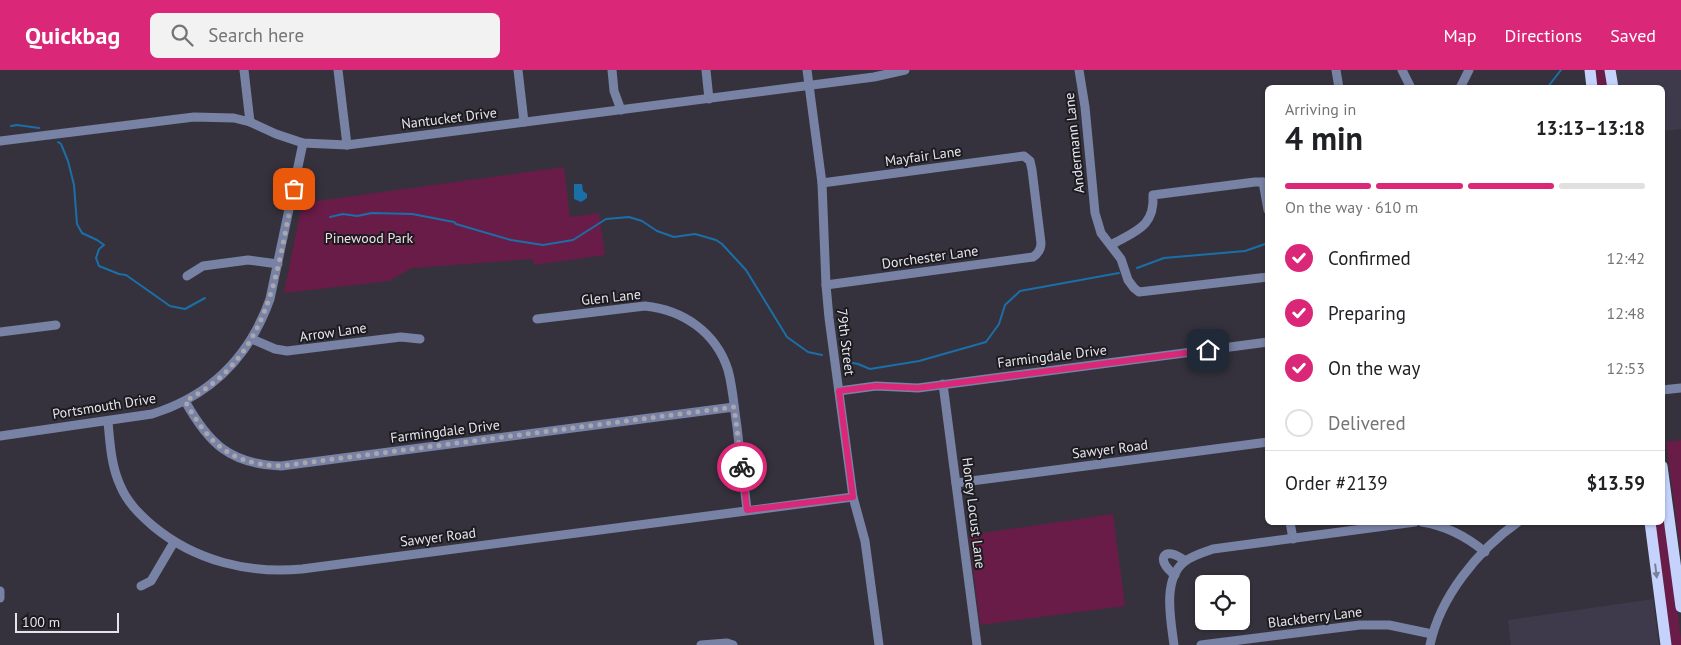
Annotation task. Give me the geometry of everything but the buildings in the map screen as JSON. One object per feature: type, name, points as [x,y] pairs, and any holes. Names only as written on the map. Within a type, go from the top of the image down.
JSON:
[{"type":"main road","points":[[1590,70],[1592,85]]},
{"type":"main road","points":[[1610,70],[1612,85]]},
{"type":"main road","points":[[1665,488],[1681,607]]},
{"type":"main road","points":[[1650,525],[1666,645]]},
{"type":"street","points":[[244,70],[250,122]]},
{"type":"street","points":[[338,70],[347,145]]},
{"type":"street","points":[[518,70],[524,122]]},
{"type":"street","points":[[612,70],[614,92],[621,110]]},
{"type":"street","points":[[706,70],[709,98]]},
{"type":"street","name":"79th Street","points":[[807,70],[822,183],[826,284],[839,391],[853,497],[865,541],[879,645]]},
{"type":"street","name":"Nantucket Drive","points":[[0,141],[194,117],[224,116],[250,122],[276,134],[303,143],[347,145],[809,86],[874,77],[905,70]]},
{"type":"street","name":"Andermann Lane","points":[[1080,70],[1086,107],[1096,213],[1101,233],[1121,259],[1128,280],[1134,288],[1139,292],[1265,277]]},
{"type":"street","points":[[1338,70],[1339,85]]},
{"type":"street","points":[[1402,70],[1410,85]]},
{"type":"street","points":[[1462,85],[1470,70]]},
{"type":"street","name":"Portsmouth Drive","points":[[0,436],[108,422],[152,414],[185,401],[209,387],[226,372],[252,339],[270,300],[303,143]]},
{"type":"street","name":"Mayfair Lane","points":[[822,183],[1021,156],[1027,157],[1032,170],[1042,242],[1038,254]]},
{"type":"street","points":[[1111,245],[1136,231],[1150,218],[1154,208],[1153,195],[1265,182]]},
{"type":"street","name":"Dorchester Lane","points":[[826,284],[1025,258],[1038,254]]},
{"type":"street","points":[[187,276],[204,266],[255,260],[278,264]]},
{"type":"street","name":"Glen Lane","points":[[537,319],[645,306],[677,313],[701,328],[717,346],[728,370],[747,510]]},
{"type":"street","points":[[0,332],[56,324]]},
{"type":"street","name":"Arrow Lane","points":[[252,339],[275,349],[287,351],[401,337],[420,340]]},
{"type":"street","name":"Farmingdale Drive","points":[[839,391],[876,386],[910,388],[1265,342]]},
{"type":"street","name":"Honey Locust Lane","points":[[943,384],[977,645]]},
{"type":"street","points":[[1665,390],[1681,388]]},
{"type":"street","name":"Farmingdale Drive","points":[[185,401],[200,426],[218,446],[246,461],[266,466],[281,466],[734,407]]},
{"type":"street","name":"Sawyer Road","points":[[108,422],[114,466],[124,494],[138,513],[174,542],[204,556],[226,564],[265,570],[291,570],[853,497]]},
{"type":"street","name":"Sawyer Road","points":[[956,483],[1265,442]]},
{"type":"street","points":[[1290,525],[1292,539]]},
{"type":"street","points":[[1174,645],[1169,602],[1175,575],[1186,560],[1213,549],[1393,525]]},
{"type":"street","points":[[1438,525],[1457,532],[1485,552]]},
{"type":"street","points":[[1430,645],[1441,611],[1454,589],[1485,552],[1514,525]]},
{"type":"street","points":[[141,586],[151,580],[174,542]]},
{"type":"street","points":[[1175,575],[1165,568],[1164,556],[1168,553],[1174,553],[1186,560]]},
{"type":"street","points":[[0,591],[0,598]]},
{"type":"street","name":"Blackberry Lane","points":[[1201,645],[1365,624],[1403,627],[1432,634]]},
{"type":"street","points":[[701,645],[727,643],[733,645]]},
{"type":"shaded area","points":[[1615,70],[1681,70],[1681,129],[1665,131],[1665,85],[1617,85]]},
{"type":"shaded area","points":[[1653,599],[1659,645],[1511,645],[1508,620]]},
{"type":"green space","points":[[1594,70],[1606,70],[1608,85],[1596,85]]},
{"type":"green space","name":"Pinewood Park","points":[[564,167],[570,217],[599,213],[605,255],[534,265],[533,259],[412,268],[389,281],[284,293],[302,203]]},
{"type":"green space","points":[[1681,440],[1681,554],[1666,442]]},
{"type":"green space","points":[[1665,511],[1681,639],[1681,645],[1670,645],[1653,525],[1665,525]]},
{"type":"green space","points":[[1113,514],[1125,606],[980,625],[969,535]]},
{"type":"water","points":[[574,184],[582,184],[583,191],[587,194],[587,198],[581,202],[574,199]]},
{"type":"waterway","points":[[1549,85],[1561,70]]},
{"type":"waterway","points":[[11,126],[39,128]]},
{"type":"waterway","points":[[58,142],[61,144],[68,161],[74,185],[77,224],[82,233],[104,245],[99,249],[96,258],[99,266],[126,275],[170,306],[185,309],[205,298]]},
{"type":"waterway","points":[[330,217],[343,214],[357,216],[372,213],[412,214],[454,222],[511,240],[543,245],[573,240],[606,219],[629,217],[642,221],[657,231],[674,237],[695,234],[716,240],[722,244],[746,270],[787,337],[808,352],[822,355]]},
{"type":"waterway","points":[[1137,268],[1164,258],[1245,251],[1265,244]]},
{"type":"waterway","points":[[848,362],[870,369],[919,361],[986,342],[999,324],[1005,305],[1020,291],[1119,273]]},
{"type":"way so far","points":[[294,189],[270,300],[258,330],[226,372],[209,387],[185,401],[205,433],[218,446],[246,461],[266,466],[281,466],[734,407],[742,467]]},
{"type":"route","points":[[742,467],[747,510],[853,497],[839,391],[876,386],[918,388],[1208,350]]}]
